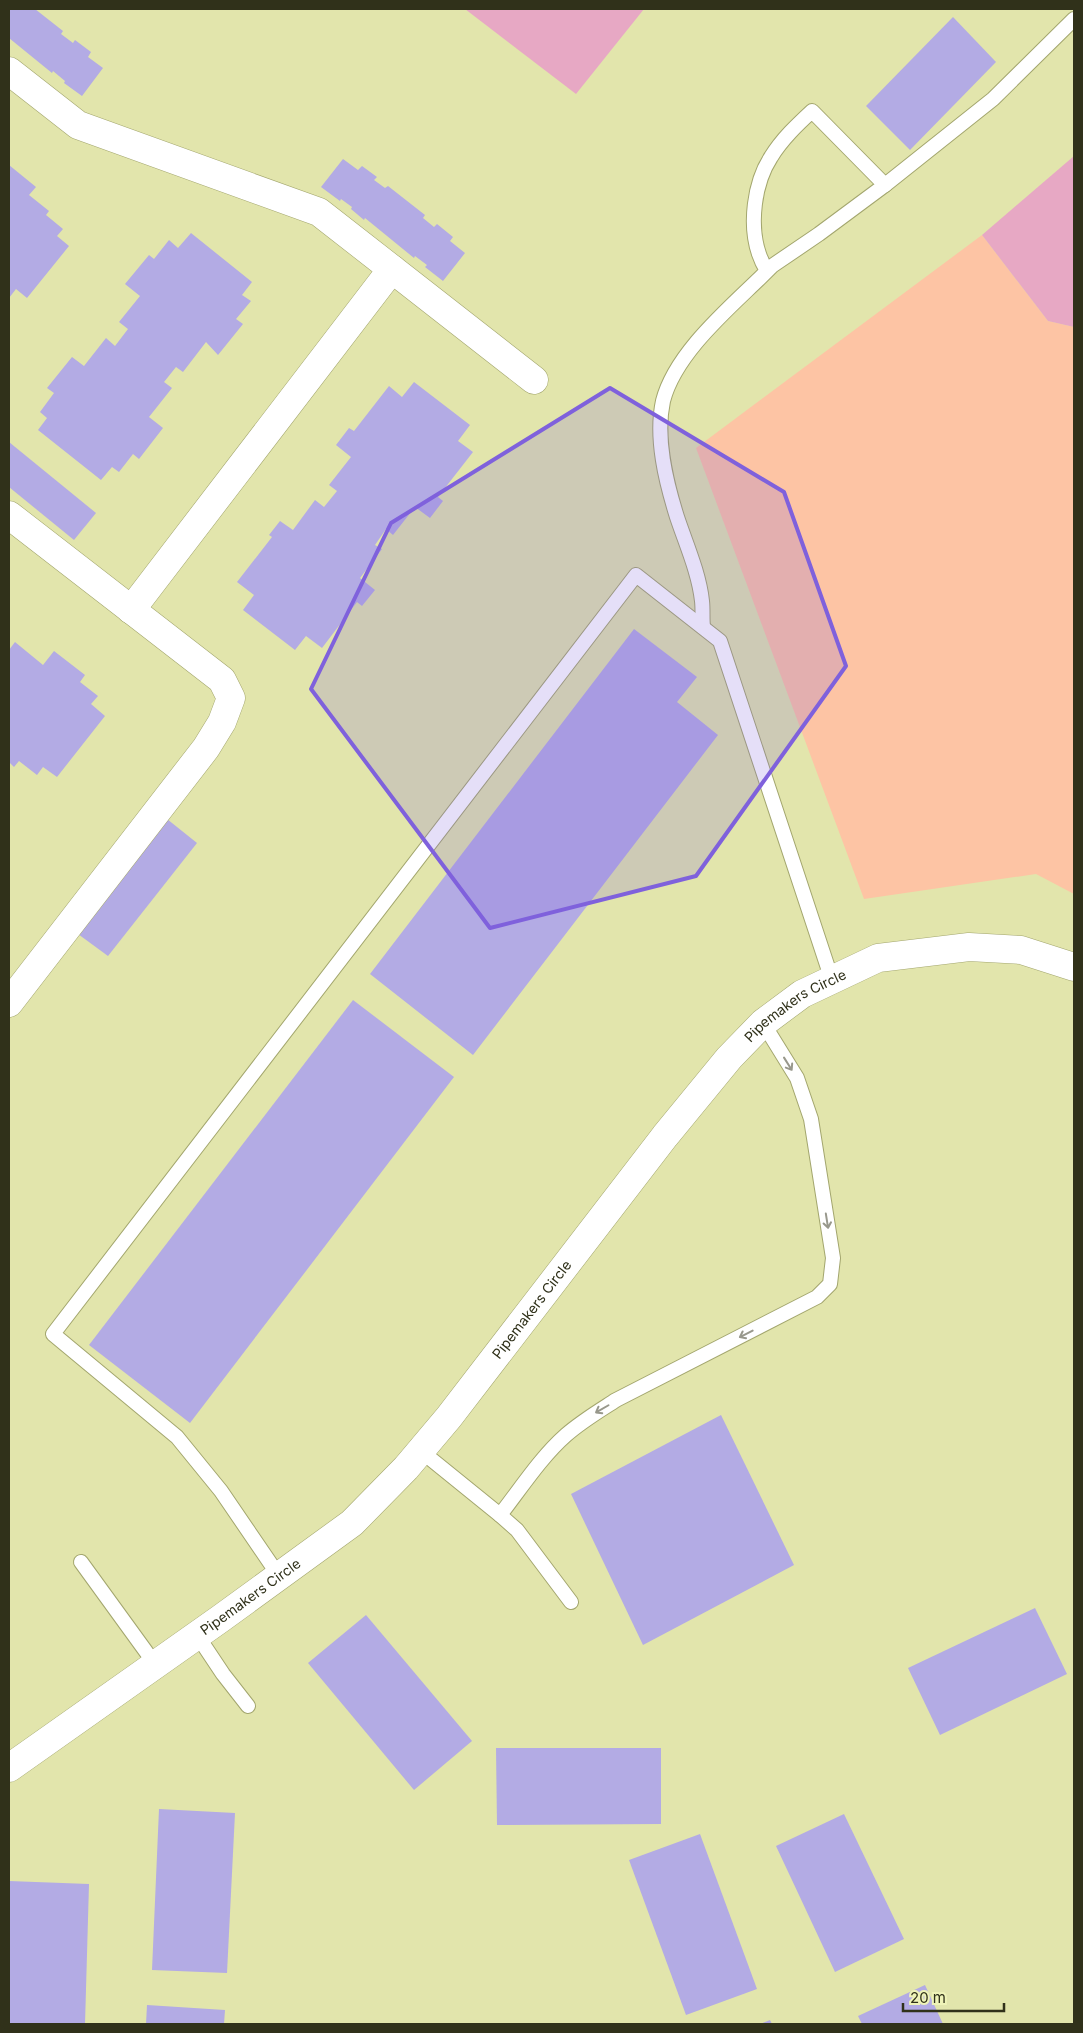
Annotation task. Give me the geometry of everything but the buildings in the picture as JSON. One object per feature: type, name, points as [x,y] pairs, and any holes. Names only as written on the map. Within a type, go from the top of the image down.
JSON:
[{"type":"street","points":[[9,71],[78,125],[319,212],[534,380]]},
{"type":"street","points":[[132,610],[392,269]]},
{"type":"street","points":[[9,515],[222,680],[230,698],[222,722],[206,748],[9,1003]]},
{"type":"street","name":"Pipemakers Circle","points":[[9,1768],[352,1523],[421,1451],[450,1417],[665,1136],[728,1058],[762,1023],[802,994],[878,958],[969,947],[1021,950],[1074,967]]},
{"type":"lane","points":[[702,627],[702,600],[676,512],[660,437],[664,400],[684,360],[703,333],[767,271],[885,185],[993,99],[1074,19]]},
{"type":"lane","points":[[767,271],[758,254],[754,228],[755,205],[759,185],[769,159],[779,145],[812,111],[885,185]]},
{"type":"lane","points":[[279,1576],[221,1490],[177,1437],[53,1334],[636,575],[720,642],[832,980]]},
{"type":"lane","points":[[500,1514],[564,1436],[586,1418],[616,1400],[817,1297],[830,1284],[832,1258],[811,1119],[797,1078],[762,1023]]},
{"type":"lane","points":[[421,1451],[500,1514],[517,1530],[571,1602]]},
{"type":"lane","points":[[81,1562],[155,1664]]},
{"type":"lane","points":[[198,1634],[223,1674],[248,1706]]},
{"type":"highlighted area","points":[[610,388],[784,492],[846,666],[696,876],[490,928],[311,689],[391,523]]},
{"type":"shaded area","points":[[465,9],[644,9],[576,94]]},
{"type":"shaded area","points":[[1074,156],[1074,327],[1048,321],[982,235]]},
{"type":"shaded area","points":[[982,235],[1048,321],[1074,327],[1074,894],[1036,874],[864,899],[696,448]]}]
